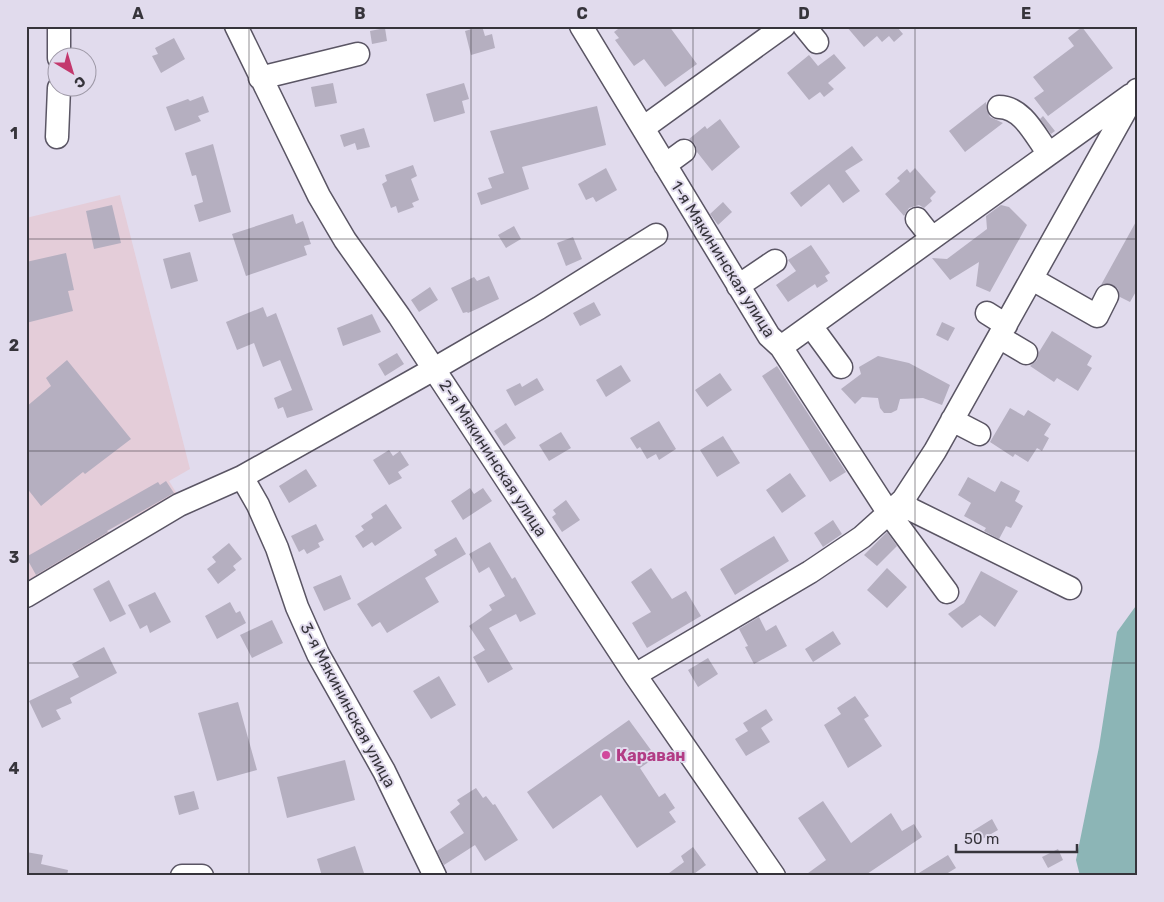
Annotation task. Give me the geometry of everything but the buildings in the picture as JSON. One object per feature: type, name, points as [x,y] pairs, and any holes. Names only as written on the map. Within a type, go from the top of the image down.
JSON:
[{"type":"street","points":[[58,26],[59,48]]},
{"type":"street","name":"2-я Мякининская улица","points":[[236,26],[319,196],[345,240],[434,369],[636,675],[774,876]]},
{"type":"street","name":"1-я Мякининская улица","points":[[581,26],[768,336],[781,347],[896,506],[947,592]]},
{"type":"street","points":[[643,128],[784,26]]},
{"type":"street","points":[[260,78],[358,54]]},
{"type":"street","points":[[781,347],[1138,90]]},
{"type":"street","points":[[636,675],[810,572],[862,537],[896,506],[952,420],[1138,90]]},
{"type":"street","points":[[57,137],[58,98]]},
{"type":"street","points":[[1000,106],[1006,107],[1023,117],[1049,154]]},
{"type":"street","points":[[665,165],[684,151]]},
{"type":"street","points":[[917,219],[932,238]]},
{"type":"street","points":[[26,596],[179,505],[242,477],[434,369],[539,308],[656,235]]},
{"type":"street","points":[[738,286],[775,261]]},
{"type":"street","points":[[1032,279],[1097,316],[1107,296]]},
{"type":"street","points":[[987,313],[1026,353]]},
{"type":"street","points":[[811,326],[841,367]]},
{"type":"street","points":[[952,420],[979,434]]},
{"type":"street","name":"3-я Мякининская улица","points":[[242,477],[258,505],[277,548],[297,607],[318,654],[384,770],[435,876]]},
{"type":"street","points":[[896,506],[910,509],[1070,588]]},
{"type":"street","points":[[182,876],[202,876]]},
{"type":"shaded area","points":[[120,195],[190,469],[169,481],[177,494],[108,531],[113,539],[26,588],[26,218]]},
{"type":"shaded area","points":[[1138,603],[1138,876],[1080,876],[1076,860],[1099,747],[1117,632]]},
{"type":"place","name":"Караван","points":[[606,755]]}]
